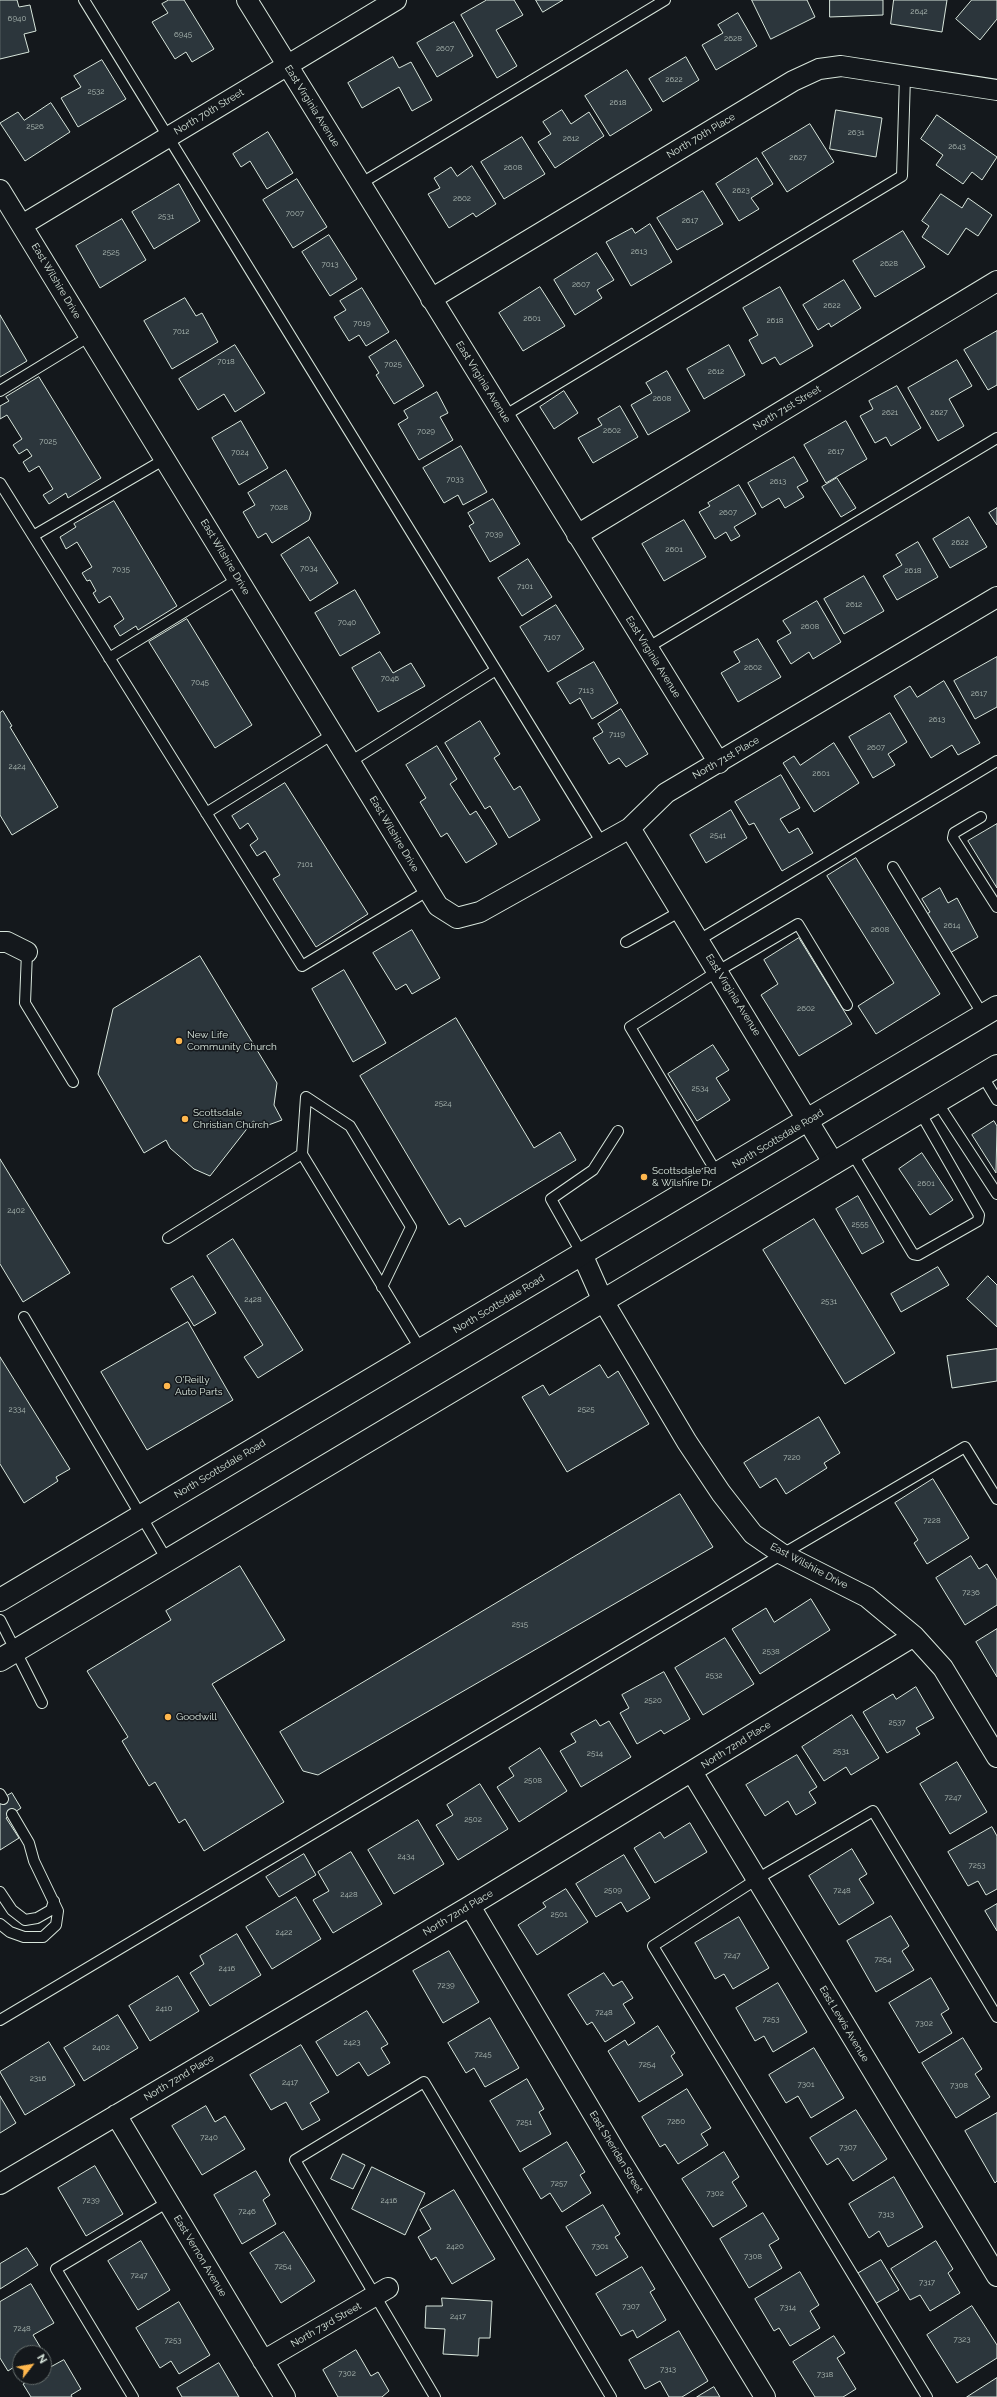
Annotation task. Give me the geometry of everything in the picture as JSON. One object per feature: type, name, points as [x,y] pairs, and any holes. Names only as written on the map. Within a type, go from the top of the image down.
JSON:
[{"type":"main road","name":"North Scottsdale Road","points":[[0,1600],[582,1254],[718,1175],[990,1011]]},
{"type":"main road","points":[[8,1655],[602,1299],[834,1164],[989,1071]]},
{"type":"street","name":"East Virginia Avenue","points":[[247,0],[719,763]]},
{"type":"street","name":"North 70th Street","points":[[22,225],[396,0]]},
{"type":"street","name":"North 70th Place","points":[[431,299],[792,81],[819,69],[841,66],[997,90]]},
{"type":"street","name":"East Wilshire Drive","points":[[0,190],[438,906],[458,918]]},
{"type":"street","name":"North 71st Street","points":[[577,534],[997,280]]},
{"type":"street","name":"North 71st Place","points":[[458,918],[480,912],[630,828],[666,793],[997,597]]},
{"type":"street","name":"East Virginia Avenue","points":[[630,828],[809,1120],[834,1164]]},
{"type":"street","points":[[0,942],[7,942],[27,952]]},
{"type":"street","name":"East Wilshire Drive","points":[[582,1254],[602,1299],[687,1442],[721,1493],[753,1534],[782,1554],[867,1597],[914,1636],[943,1668],[997,1757]]},
{"type":"street","name":"North 72nd Place","points":[[0,2184],[470,1906],[914,1636]]},
{"type":"street","name":"East Lewis Avenue","points":[[692,1772],[997,2276]]},
{"type":"street","name":"East Sheridan Street","points":[[470,1906],[615,2151],[765,2397]]},
{"type":"street","name":"East Vernon Avenue","points":[[116,2115],[285,2397]]},
{"type":"street","name":"North 73rd Street","points":[[263,2361],[382,2292]]},
{"type":"lane","points":[[84,0],[602,843]]},
{"type":"lane","points":[[360,184],[665,0]]},
{"type":"lane","points":[[504,416],[902,176],[905,76]]},
{"type":"lane","points":[[0,391],[90,336]]},
{"type":"lane","points":[[647,648],[997,438]]},
{"type":"lane","points":[[33,536],[165,459]]},
{"type":"lane","points":[[0,483],[302,966],[428,890]]},
{"type":"lane","points":[[109,658],[238,578]]},
{"type":"lane","points":[[350,762],[496,670]]},
{"type":"lane","points":[[206,813],[333,734]]},
{"type":"lane","points":[[699,940],[997,761]]},
{"type":"lane","points":[[981,817],[954,833],[953,838],[997,907]]},
{"type":"lane","points":[[893,868],[990,1011]]},
{"type":"lane","points":[[626,942],[681,911]]},
{"type":"lane","points":[[718,1175],[630,1027],[718,971],[798,924],[847,1004]]},
{"type":"lane","points":[[27,952],[25,1003],[73,1082]]},
{"type":"lane","points":[[989,1071],[997,1100]]},
{"type":"lane","points":[[382,1287],[411,1227],[350,1126],[306,1097],[302,1154],[382,1287],[421,1350]]},
{"type":"lane","points":[[852,1152],[915,1255],[980,1218],[947,1157],[928,1107]]},
{"type":"lane","points":[[928,1107],[997,1194]]},
{"type":"lane","points":[[582,1254],[551,1199],[593,1170],[618,1131]]},
{"type":"lane","points":[[168,1238],[302,1154]]},
{"type":"lane","points":[[24,1317],[167,1560]]},
{"type":"lane","points":[[0,2020],[782,1554],[965,1447],[997,1499]]},
{"type":"lane","points":[[0,1620],[8,1655],[42,1703]]},
{"type":"lane","points":[[927,2397],[653,1946],[757,1879],[873,1811],[997,2017]]},
{"type":"lane","points":[[0,1924],[10,1932],[24,1937],[43,1936],[56,1925],[58,1911],[34,1861],[29,1843],[12,1814]]},
{"type":"lane","points":[[0,1892],[12,1910],[25,1920],[37,1918],[52,1910],[54,1901]]},
{"type":"lane","points":[[435,2397],[382,2292],[295,2160],[424,2082],[611,2397]]},
{"type":"lane","points":[[133,2397],[56,2269],[168,2202]]},
{"type":"building","points":[[0,0],[17,0],[19,7],[30,5],[36,31],[24,34],[29,52],[0,59]]},
{"type":"building","points":[[169,0],[184,0],[214,49],[192,62],[186,52],[175,59],[152,22],[168,13],[162,4]]},
{"type":"building","points":[[487,0],[514,0],[523,15],[496,30],[517,66],[497,78],[461,15]]},
{"type":"building","points":[[536,0],[563,0],[543,12]]},
{"type":"building","points":[[752,0],[807,0],[815,17],[771,39]]},
{"type":"building","points":[[830,0],[883,0],[883,15],[830,17]]},
{"type":"building","points":[[894,0],[947,0],[942,32],[891,24]]},
{"type":"building","points":[[972,0],[997,0],[997,19],[980,40],[956,19]]},
{"type":"building","points":[[738,13],[757,46],[716,70],[702,45],[723,33],[718,25]]},
{"type":"building","points":[[454,22],[473,56],[437,77],[417,43]]},
{"type":"building","points":[[393,57],[399,68],[411,62],[432,100],[412,111],[399,87],[362,108],[348,83]]},
{"type":"building","points":[[686,57],[699,80],[663,102],[649,79]]},
{"type":"building","points":[[102,60],[126,99],[78,127],[61,98],[81,87],[74,76]]},
{"type":"building","points":[[627,70],[652,110],[610,136],[585,96]]},
{"type":"building","points":[[51,103],[70,132],[25,161],[0,123],[18,112],[24,120]]},
{"type":"building","points":[[562,110],[571,124],[589,112],[604,136],[555,168],[538,142],[551,134],[543,122]]},
{"type":"building","points":[[836,110],[882,118],[876,157],[830,149]]},
{"type":"building","points":[[937,115],[997,157],[982,180],[972,172],[963,184],[936,165],[943,155],[921,139]]},
{"type":"building","points":[[810,124],[834,162],[787,192],[762,153]]},
{"type":"building","points":[[268,132],[293,173],[267,189],[250,161],[241,167],[233,154]]},
{"type":"building","points":[[522,137],[545,174],[504,199],[481,162]]},
{"type":"building","points":[[757,158],[773,184],[751,198],[759,209],[739,221],[716,184]]},
{"type":"building","points":[[472,166],[496,204],[476,217],[473,213],[449,228],[428,194],[440,188],[434,178],[451,167],[457,176]]},
{"type":"building","points":[[297,179],[327,227],[293,248],[263,200]]},
{"type":"building","points":[[179,184],[200,221],[154,249],[132,212]]},
{"type":"building","points":[[703,191],[723,224],[677,250],[657,218]]},
{"type":"building","points":[[941,194],[962,208],[968,198],[992,215],[978,236],[966,228],[948,255],[922,237],[929,226],[922,221]]},
{"type":"building","points":[[122,219],[146,260],[100,288],[76,246]]},
{"type":"building","points":[[650,224],[672,262],[631,286],[606,242],[632,228],[635,233]]},
{"type":"building","points":[[903,231],[925,267],[875,297],[853,261]]},
{"type":"building","points":[[329,235],[357,279],[330,296],[302,252]]},
{"type":"building","points":[[597,253],[614,280],[597,290],[602,298],[575,315],[554,280]]},
{"type":"building","points":[[844,280],[861,308],[831,327],[829,323],[818,330],[803,305]]},
{"type":"building","points":[[540,287],[565,326],[523,351],[499,313]]},
{"type":"building","points":[[780,287],[813,346],[780,365],[775,357],[762,364],[749,340],[758,335],[743,308]]},
{"type":"building","points":[[362,288],[389,332],[366,346],[359,335],[349,341],[334,317],[346,310],[340,301]]},
{"type":"building","points":[[185,298],[196,316],[202,313],[218,342],[172,369],[144,321]]},
{"type":"building","points":[[0,315],[27,361],[0,377]]},
{"type":"building","points":[[997,331],[997,385],[988,390],[964,350]]},
{"type":"building","points":[[396,340],[424,386],[394,404],[376,375],[379,373],[369,357]]},
{"type":"building","points":[[235,345],[265,393],[235,412],[224,394],[198,410],[179,379]]},
{"type":"building","points":[[729,345],[745,375],[704,399],[687,369]]},
{"type":"building","points":[[957,360],[972,386],[949,399],[964,426],[938,441],[908,388]]},
{"type":"building","points":[[667,371],[690,411],[648,435],[631,405],[652,393],[646,383]]},
{"type":"building","points":[[39,377],[101,478],[68,498],[66,493],[49,504],[43,495],[53,489],[39,466],[29,472],[23,462],[32,456],[27,449],[19,454],[13,445],[22,439],[7,415],[0,419],[0,406],[9,401],[6,397]]},
{"type":"building","points":[[897,386],[921,428],[891,446],[886,437],[875,443],[860,416],[873,409],[869,401]]},
{"type":"building","points":[[564,391],[578,413],[554,429],[540,407]]},
{"type":"building","points":[[437,392],[448,413],[440,417],[453,440],[419,460],[398,424],[408,418],[404,411]]},
{"type":"building","points":[[620,406],[638,437],[593,463],[578,438],[602,425],[598,419]]},
{"type":"building","points":[[241,421],[268,468],[239,485],[212,438]]},
{"type":"building","points":[[846,421],[867,459],[826,483],[804,445]]},
{"type":"building","points":[[461,446],[487,492],[463,505],[458,495],[444,503],[423,468]]},
{"type":"building","points":[[794,457],[808,481],[797,487],[804,497],[785,508],[779,498],[762,508],[748,483]]},
{"type":"building","points":[[286,470],[311,513],[309,520],[272,543],[266,533],[258,538],[243,512],[255,505],[248,493]]},
{"type":"building","points":[[837,478],[856,508],[841,517],[822,487]]},
{"type":"building","points":[[739,485],[756,514],[734,527],[740,536],[731,541],[726,532],[715,539],[699,512],[710,506],[708,503]]},
{"type":"building","points":[[493,499],[520,544],[490,562],[469,526],[474,523],[468,513]]},
{"type":"building","points":[[114,501],[177,606],[138,630],[136,626],[120,636],[114,626],[124,619],[110,596],[99,603],[93,593],[96,591],[90,580],[87,581],[82,573],[92,567],[77,542],[66,549],[60,537],[76,527],[74,524]]},
{"type":"building","points":[[997,508],[997,525],[989,513]]},
{"type":"building","points":[[969,517],[987,547],[950,568],[933,539]]},
{"type":"building","points":[[684,520],[706,557],[664,581],[642,544]]},
{"type":"building","points":[[309,537],[338,583],[310,601],[281,555]]},
{"type":"building","points":[[918,542],[938,577],[897,600],[883,576],[902,565],[896,555]]},
{"type":"building","points":[[528,559],[552,597],[522,616],[498,578]]},
{"type":"building","points":[[864,576],[884,611],[844,634],[824,599]]},
{"type":"building","points":[[355,590],[380,633],[340,656],[315,613]]},
{"type":"building","points":[[817,601],[841,642],[813,659],[809,652],[791,664],[777,641],[791,633],[783,621]]},
{"type":"building","points":[[556,605],[584,649],[548,672],[520,627]]},
{"type":"building","points":[[187,619],[252,725],[215,748],[149,642]]},
{"type":"building","points":[[758,639],[781,677],[738,702],[721,673],[740,662],[734,652]]},
{"type":"building","points":[[380,652],[393,673],[411,663],[425,686],[378,712],[352,668]]},
{"type":"building","points":[[997,657],[997,707],[975,719],[954,681]]},
{"type":"building","points":[[594,662],[618,703],[592,719],[580,698],[570,704],[557,683]]},
{"type":"building","points":[[944,681],[980,743],[958,755],[952,745],[931,758],[894,696],[910,686],[917,697]]},
{"type":"building","points":[[621,709],[648,754],[626,767],[619,758],[609,764],[593,738],[603,732],[598,724]]},
{"type":"building","points":[[3,711],[12,726],[10,727],[58,807],[12,835],[0,815],[0,713]]},
{"type":"building","points":[[890,713],[907,742],[888,754],[895,765],[873,778],[849,737]]},
{"type":"building","points":[[480,721],[500,754],[494,758],[514,790],[520,786],[540,820],[509,838],[490,806],[485,809],[445,743]]},
{"type":"building","points":[[834,743],[859,783],[814,812],[783,763],[794,756],[800,765]]},
{"type":"building","points":[[437,746],[457,779],[450,784],[470,815],[476,811],[497,844],[466,863],[447,833],[441,837],[420,802],[426,798],[406,765]]},
{"type":"building","points":[[781,775],[800,808],[780,819],[789,833],[798,828],[813,853],[782,871],[754,823],[749,825],[735,802]]},
{"type":"building","points":[[285,783],[368,914],[316,947],[273,879],[280,875],[265,851],[257,856],[250,845],[258,839],[248,823],[240,829],[232,816]]},
{"type":"building","points":[[731,810],[747,838],[706,863],[690,835]]},
{"type":"building","points":[[997,824],[997,888],[968,841]]},
{"type":"building","points":[[856,858],[940,994],[876,1034],[858,1006],[894,983],[827,876]]},
{"type":"building","points":[[940,888],[948,903],[957,898],[978,937],[948,954],[925,915],[930,912],[922,899]]},
{"type":"building","points":[[412,930],[440,978],[412,994],[406,984],[396,990],[373,953]]},
{"type":"building","points":[[799,938],[852,1024],[799,1056],[761,995],[778,984],[764,960]]},
{"type":"building","name":"New Life Community Church","points":[[200,956],[277,1083],[274,1105],[282,1120],[263,1127],[253,1121],[210,1176],[194,1169],[170,1148],[166,1140],[144,1153],[98,1074],[113,1009]]},
{"type":"building","points":[[344,970],[386,1043],[353,1062],[312,989]]},
{"type":"building","points":[[456,1018],[534,1148],[560,1132],[576,1160],[465,1227],[460,1218],[449,1225],[360,1076]]},
{"type":"building","points":[[713,1045],[729,1070],[716,1078],[730,1100],[697,1121],[668,1074]]},
{"type":"building","points":[[994,1121],[997,1126],[996,1173],[972,1135]]},
{"type":"building","points":[[922,1153],[953,1200],[930,1215],[899,1169]]},
{"type":"building","points":[[0,1159],[70,1273],[23,1302],[0,1264]]},
{"type":"building","points":[[858,1196],[884,1242],[862,1254],[836,1209]]},
{"type":"building","points":[[814,1219],[895,1353],[845,1384],[763,1250]]},
{"type":"building","points":[[233,1239],[303,1350],[258,1378],[244,1357],[263,1345],[207,1256]]},
{"type":"building","points":[[938,1267],[949,1285],[901,1312],[891,1294]]},
{"type":"building","points":[[193,1276],[216,1313],[194,1326],[171,1289]]},
{"type":"building","points":[[988,1276],[997,1285],[997,1327],[967,1299]]},
{"type":"building","name":"O'Reilly Auto Parts","points":[[188,1322],[233,1400],[147,1450],[101,1372]]},
{"type":"building","points":[[997,1349],[997,1381],[952,1388],[947,1356]]},
{"type":"building","points":[[0,1357],[70,1469],[56,1477],[58,1481],[24,1503],[0,1464]]},
{"type":"building","points":[[600,1365],[608,1378],[618,1371],[649,1424],[567,1472],[522,1397],[543,1385],[549,1395]]},
{"type":"building","points":[[819,1417],[840,1453],[824,1463],[827,1468],[786,1494],[776,1478],[760,1488],[744,1463]]},
{"type":"building","points":[[933,1479],[969,1538],[927,1564],[914,1543],[918,1540],[895,1503]]},
{"type":"building","points":[[680,1494],[713,1547],[318,1775],[303,1771],[280,1732]]},
{"type":"building","points":[[971,1556],[979,1569],[987,1564],[997,1580],[997,1605],[965,1625],[936,1578]]},
{"type":"building","points":[[240,1566],[285,1640],[212,1684],[284,1802],[204,1851],[185,1819],[179,1823],[155,1782],[149,1786],[122,1741],[128,1737],[87,1671],[171,1620],[166,1611]]},
{"type":"building","points":[[811,1599],[830,1630],[760,1674],[732,1629],[766,1608],[774,1622]]},
{"type":"building","points":[[997,1629],[997,1677],[976,1642]]},
{"type":"building","points":[[725,1638],[754,1684],[703,1715],[675,1668]]},
{"type":"building","points":[[664,1672],[690,1719],[664,1734],[661,1730],[637,1744],[620,1713],[629,1708],[622,1695]]},
{"type":"building","points":[[916,1687],[934,1718],[916,1728],[920,1734],[887,1753],[863,1712],[893,1694],[896,1699]]},
{"type":"building","points":[[852,1715],[879,1758],[851,1775],[846,1767],[824,1781],[802,1747]]},
{"type":"building","points":[[596,1720],[600,1726],[609,1721],[631,1757],[581,1787],[560,1751],[576,1742],[571,1734]]},
{"type":"building","points":[[540,1748],[567,1791],[519,1822],[497,1787],[514,1776],[509,1768]]},
{"type":"building","points":[[797,1755],[817,1787],[809,1792],[816,1803],[796,1815],[788,1801],[765,1816],[746,1785]]},
{"type":"building","points":[[957,1762],[987,1812],[950,1834],[920,1784]]},
{"type":"building","points":[[480,1784],[508,1829],[458,1860],[436,1825],[453,1815],[447,1805]]},
{"type":"building","points":[[12,1793],[21,1808],[6,1818],[19,1838],[0,1850],[0,1800]]},
{"type":"building","points":[[418,1820],[444,1864],[394,1894],[368,1850]]},
{"type":"building","points":[[690,1823],[707,1852],[655,1883],[634,1848],[660,1832],[664,1838]]},
{"type":"building","points":[[992,1827],[997,1836],[997,1889],[986,1895],[978,1881],[968,1886],[948,1852]]},
{"type":"building","points":[[852,1849],[867,1874],[859,1879],[874,1903],[839,1925],[809,1876]]},
{"type":"building","points":[[351,1852],[382,1904],[333,1933],[313,1900],[329,1891],[318,1872]]},
{"type":"building","points":[[304,1854],[316,1875],[279,1897],[266,1877]]},
{"type":"building","points":[[624,1855],[650,1898],[627,1912],[621,1902],[596,1917],[576,1884]]},
{"type":"building","points":[[566,1889],[588,1922],[537,1955],[518,1925],[546,1907],[543,1903]]},
{"type":"building","points":[[296,1897],[321,1939],[272,1969],[246,1927]]},
{"type":"building","points":[[997,1904],[997,1931],[985,1911]]},
{"type":"building","points":[[891,1916],[909,1946],[902,1951],[914,1970],[876,1992],[847,1941]]},
{"type":"building","points":[[739,1917],[769,1968],[733,1989],[724,1974],[715,1979],[695,1943]]},
{"type":"building","points":[[237,1934],[261,1975],[210,2006],[190,1973],[204,1964],[200,1956]]},
{"type":"building","points":[[449,1951],[479,2002],[443,2023],[413,1971]]},
{"type":"building","points":[[604,1973],[613,1986],[622,1981],[633,1998],[623,2004],[635,2023],[605,2042],[592,2022],[587,2025],[568,1995]]},
{"type":"building","points":[[178,1976],[199,2011],[150,2041],[129,2006]]},
{"type":"building","points":[[931,1978],[949,2009],[941,2014],[952,2033],[919,2053],[889,2003]]},
{"type":"building","points":[[778,1983],[807,2032],[773,2052],[764,2036],[755,2041],[736,2008]]},
{"type":"building","points":[[367,2011],[388,2044],[381,2048],[390,2063],[368,2076],[359,2062],[337,2076],[316,2042]]},
{"type":"building","points":[[118,2015],[138,2048],[84,2081],[64,2048]]},
{"type":"building","points":[[490,2018],[519,2068],[485,2087],[474,2068],[466,2073],[448,2043]]},
{"type":"building","points":[[658,2026],[675,2053],[671,2056],[683,2075],[639,2102],[608,2051],[625,2040],[628,2045]]},
{"type":"building","points":[[963,2038],[982,2069],[975,2074],[990,2097],[956,2118],[922,2063]]},
{"type":"building","points":[[49,2042],[75,2085],[25,2115],[0,2072]]},
{"type":"building","points":[[301,2045],[329,2092],[310,2103],[320,2120],[302,2130],[286,2102],[271,2110],[250,2075]]},
{"type":"building","points":[[814,2048],[844,2098],[811,2118],[798,2096],[786,2103],[769,2075]]},
{"type":"building","points":[[527,2079],[544,2109],[539,2112],[551,2134],[520,2152],[490,2101]]},
{"type":"building","points":[[687,2089],[711,2128],[701,2134],[708,2145],[678,2164],[665,2144],[660,2147],[642,2117]]},
{"type":"building","points":[[0,2096],[16,2123],[0,2133]]},
{"type":"building","points":[[206,2106],[215,2122],[225,2116],[245,2149],[202,2175],[172,2126]]},
{"type":"building","points":[[856,2110],[887,2159],[853,2181],[838,2158],[827,2165],[810,2138]]},
{"type":"building","points":[[997,2113],[997,2181],[995,2183],[965,2131]]},
{"type":"building","points":[[567,2142],[585,2172],[580,2175],[591,2193],[562,2212],[550,2193],[541,2199],[523,2169]]},
{"type":"building","points":[[724,2152],[739,2177],[732,2182],[747,2206],[713,2227],[682,2179]]},
{"type":"building","points":[[343,2154],[365,2165],[353,2189],[331,2179]]},
{"type":"building","points":[[95,2166],[123,2214],[86,2236],[58,2188]]},
{"type":"building","points":[[372,2167],[425,2193],[405,2235],[352,2209]]},
{"type":"building","points":[[256,2171],[270,2195],[263,2200],[276,2224],[242,2244],[214,2195]]},
{"type":"building","points":[[894,2177],[923,2227],[888,2247],[879,2231],[869,2238],[849,2204]]},
{"type":"building","points":[[454,2190],[495,2259],[452,2284],[436,2257],[431,2260],[418,2237],[431,2229],[420,2210]]},
{"type":"building","points":[[603,2205],[620,2234],[615,2237],[628,2257],[596,2276],[566,2227]]},
{"type":"building","points":[[763,2213],[779,2239],[769,2245],[782,2268],[749,2288],[720,2239]]},
{"type":"building","points":[[284,2232],[315,2281],[281,2303],[250,2253]]},
{"type":"building","points":[[141,2241],[170,2290],[138,2310],[108,2261]]},
{"type":"building","points":[[936,2241],[953,2269],[948,2273],[960,2293],[930,2311],[920,2295],[910,2300],[891,2269]]},
{"type":"building","points":[[27,2248],[38,2265],[0,2289],[0,2264]]},
{"type":"building","points":[[881,2260],[899,2290],[875,2304],[857,2274]]},
{"type":"building","points":[[642,2267],[655,2289],[650,2292],[666,2320],[637,2338],[633,2330],[621,2336],[596,2294]]},
{"type":"building","points":[[800,2272],[819,2305],[810,2311],[820,2328],[790,2346],[779,2328],[774,2331],[755,2299]]},
{"type":"building","points":[[31,2284],[54,2323],[33,2335],[39,2345],[12,2345],[12,2368],[8,2371],[0,2358],[0,2302]]},
{"type":"building","points":[[442,2298],[492,2301],[490,2338],[479,2338],[478,2356],[443,2354],[445,2329],[425,2328],[426,2306],[442,2306]]},
{"type":"building","points":[[179,2302],[210,2355],[179,2374],[171,2361],[160,2368],[136,2328]]},
{"type":"building","points":[[972,2306],[997,2345],[997,2358],[957,2383],[927,2335]]},
{"type":"building","points":[[679,2331],[708,2381],[682,2397],[669,2397],[660,2381],[645,2389],[629,2360]]},
{"type":"building","points":[[834,2336],[845,2353],[837,2358],[856,2389],[843,2397],[815,2397],[793,2362]]},
{"type":"building","points":[[356,2350],[371,2376],[378,2372],[389,2391],[382,2397],[338,2397],[323,2370]]},
{"type":"building","points":[[64,2360],[81,2389],[71,2395],[72,2397],[31,2397],[24,2385],[52,2385],[52,2367]]},
{"type":"building","points":[[219,2363],[239,2397],[182,2397],[177,2388]]},
{"type":"building","points":[[997,2378],[997,2397],[967,2397]]},
{"type":"building","points":[[714,2387],[720,2397],[697,2397]]},
{"type":"place","name":"New Life Community Church","points":[[179,1041]]},
{"type":"place","name":"Scottsdale Christian Church","points":[[185,1119]]},
{"type":"place","name":"Scottsdale Rd & Wilshire Dr","points":[[644,1177]]},
{"type":"place","name":"O'Reilly Auto Parts","points":[[167,1386]]},
{"type":"place","name":"Goodwill","points":[[168,1717]]}]
